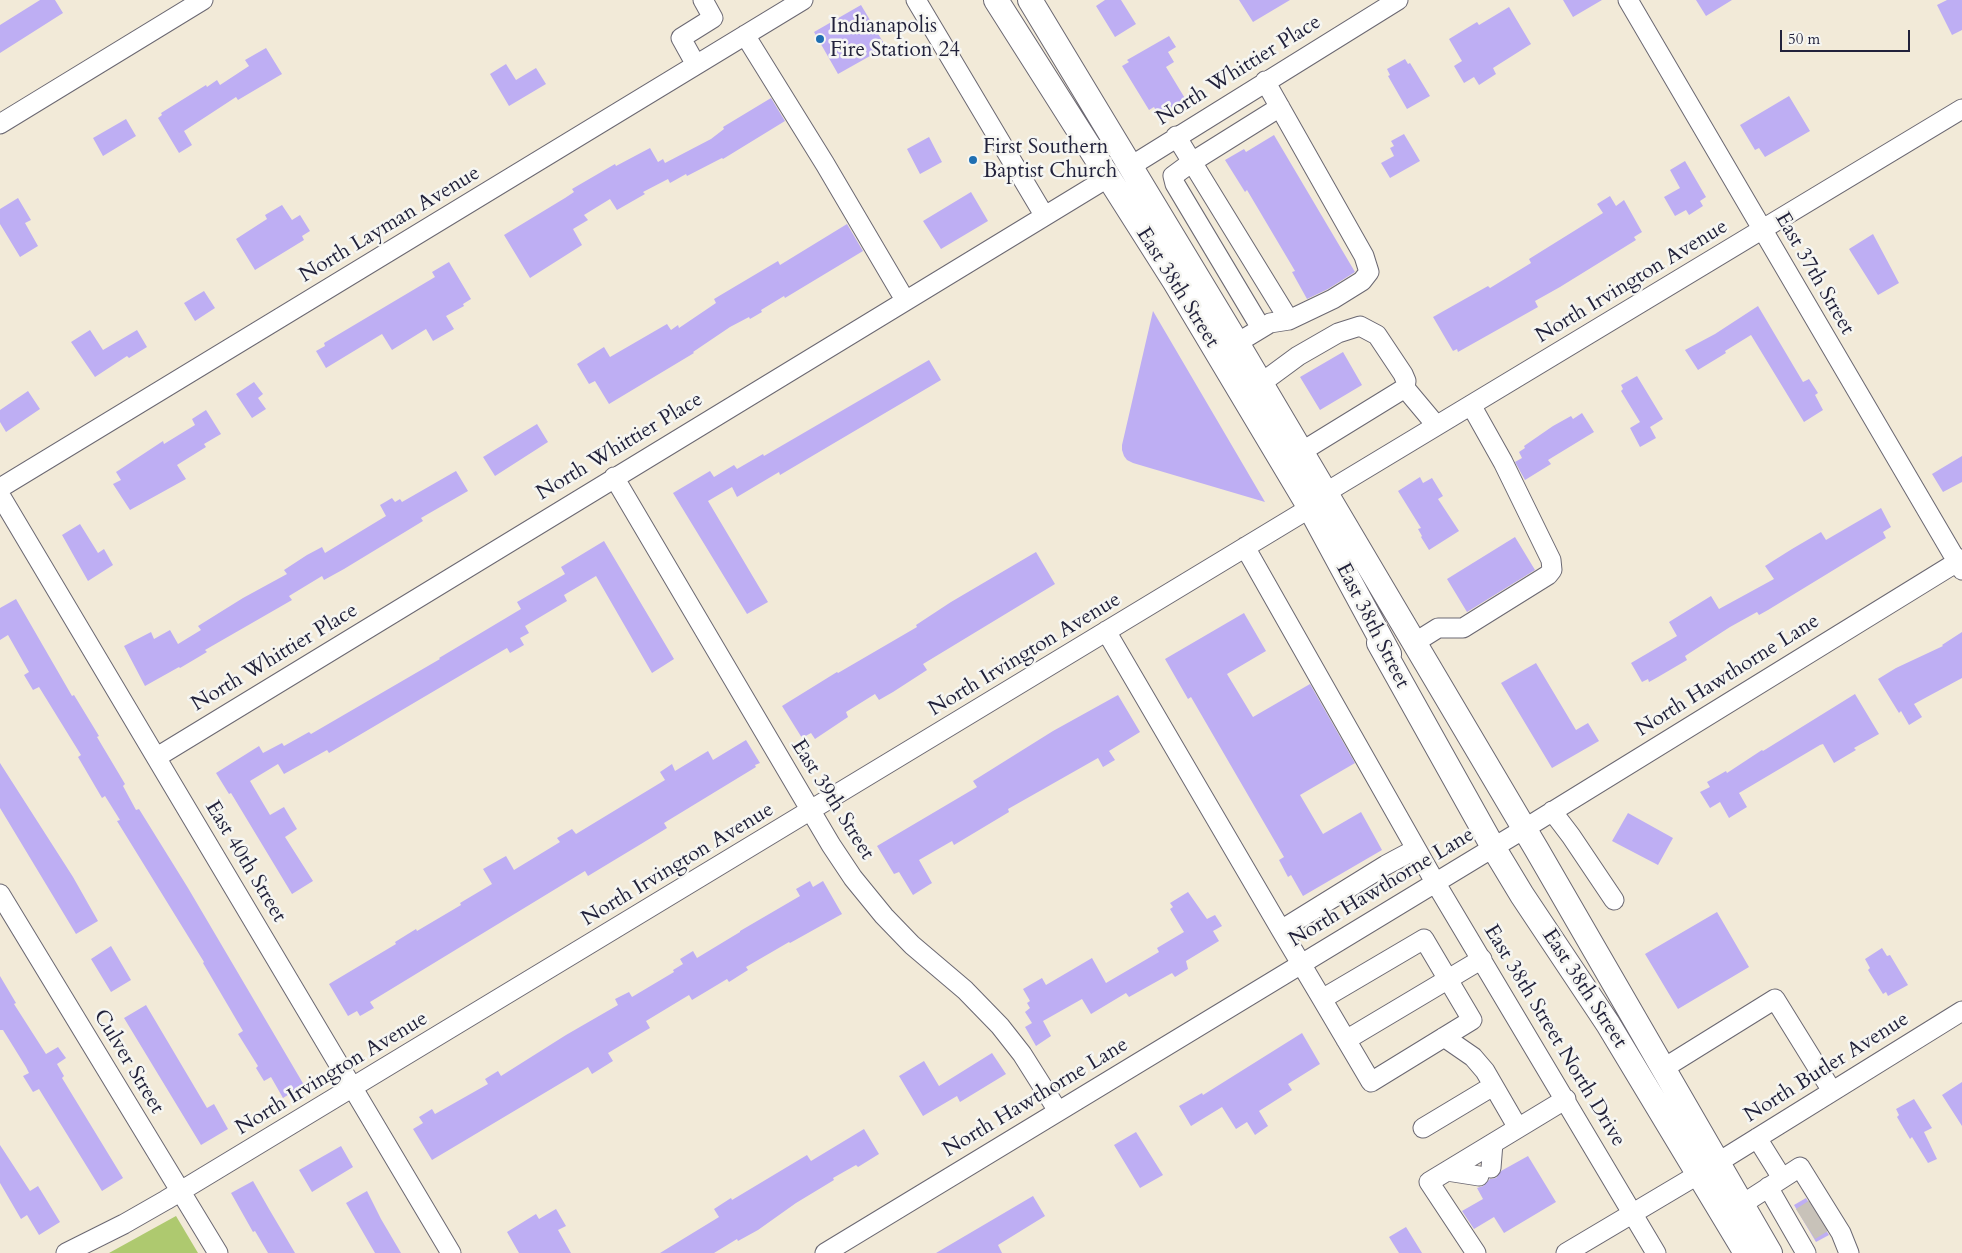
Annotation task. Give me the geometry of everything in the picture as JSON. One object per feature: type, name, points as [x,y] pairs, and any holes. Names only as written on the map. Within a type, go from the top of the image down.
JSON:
[{"type":"main road","name":"East 38th Street","points":[[996,0],[1317,501],[1414,643],[1664,1068],[1746,1253]]},
{"type":"main road","name":"East 38th Street","points":[[1030,0],[1237,342],[1301,452],[1317,501],[1389,654],[1379,643],[1493,847],[1608,1024],[1708,1168],[1741,1205],[1770,1253]]},
{"type":"street","points":[[0,124],[203,0]]},
{"type":"street","points":[[696,65],[681,38],[714,18],[703,0]]},
{"type":"street","name":"North Layman Avenue","points":[[0,488],[803,0]]},
{"type":"street","points":[[916,0],[1044,215]]},
{"type":"street","name":"North Whittier Place","points":[[1131,166],[1176,136],[1398,0]]},
{"type":"street","name":"East 37th Street","points":[[1628,0],[1960,563]]},
{"type":"street","points":[[745,35],[825,164],[905,300]]},
{"type":"street","points":[[1237,342],[1270,323],[1289,320],[1334,299],[1362,281],[1369,272],[1364,256],[1266,81]]},
{"type":"street","points":[[1261,328],[1175,184],[1173,176],[1280,107]]},
{"type":"street","name":"North Irvington Avenue","points":[[66,1253],[124,1224],[354,1088],[1245,547],[1436,426],[1962,109]]},
{"type":"street","points":[[1176,136],[1289,320]]},
{"type":"street","name":"North Whittier Place","points":[[156,757],[1109,177]]},
{"type":"street","points":[[1260,384],[1298,356],[1338,333],[1360,326],[1377,335],[1403,374],[1406,382],[1405,388],[1436,426]]},
{"type":"street","points":[[1301,452],[1405,388]]},
{"type":"street","points":[[1414,643],[1438,628],[1463,628],[1548,575],[1552,570],[1551,560],[1503,462],[1471,405]]},
{"type":"street","name":"East 39th Street","points":[[614,477],[810,811],[853,878],[884,916],[912,944],[966,990],[1000,1026],[1022,1054],[1058,1111]]},
{"type":"street","name":"East 40th Street","points":[[0,495],[451,1253]]},
{"type":"street","name":"East 38th Street North Drive","points":[[1245,547],[1435,882],[1656,1253]]},
{"type":"street","name":"North Hawthorne Lane","points":[[825,1253],[1960,563]]},
{"type":"street","points":[[1106,631],[1281,930],[1371,1082],[1472,1020],[1424,939],[1322,999]]},
{"type":"street","points":[[1552,811],[1614,900]]},
{"type":"street","points":[[1281,930],[1386,865],[1416,849]]},
{"type":"street","name":"Culver Street","points":[[0,894],[218,1253]]},
{"type":"street","points":[[1346,1040],[1482,959]]},
{"type":"street","points":[[1664,1068],[1775,999],[1832,1091]]},
{"type":"street","name":"North Butler Avenue","points":[[1566,1253],[1708,1168],[1962,1011]]},
{"type":"street","points":[[1444,1037],[1473,1057],[1485,1071],[1518,1128]]},
{"type":"street","points":[[1423,1128],[1493,1086]]},
{"type":"street","points":[[1476,1253],[1429,1182],[1566,1099]]},
{"type":"street","points":[[1757,1138],[1775,1182],[1801,1233]]},
{"type":"street","points":[[1447,1171],[1485,1172],[1493,1143]]},
{"type":"street","points":[[1741,1205],[1800,1167],[1841,1233],[1849,1253]]},
{"type":"green space","points":[[176,1216],[198,1253],[109,1253]]},
{"type":"building","points":[[40,0],[55,0],[63,13],[0,53],[0,25]]},
{"type":"building","points":[[1105,0],[1121,0],[1136,24],[1115,37],[1096,6]]},
{"type":"building","points":[[1239,0],[1290,0],[1253,22]]},
{"type":"building","points":[[1563,0],[1602,0],[1573,17]]},
{"type":"building","points":[[1696,0],[1732,0],[1706,16]]},
{"type":"building","points":[[1947,0],[1962,0],[1962,30],[1952,35],[1937,5]]},
{"type":"building","points":[[861,5],[886,47],[838,74],[814,32]]},
{"type":"building","points":[[1509,7],[1531,44],[1493,68],[1496,74],[1479,85],[1474,77],[1464,83],[1454,66],[1462,61],[1449,39],[1477,22],[1479,25]]},
{"type":"building","points":[[1169,36],[1176,47],[1168,52],[1174,62],[1166,67],[1186,100],[1159,116],[1154,107],[1149,110],[1122,66],[1129,62],[1127,60]]},
{"type":"building","points":[[266,48],[282,74],[238,100],[236,97],[184,131],[192,145],[179,153],[158,118],[162,115],[161,113],[206,85],[207,87],[217,80],[220,85],[249,66],[245,60]]},
{"type":"building","points":[[1405,59],[1408,64],[1410,63],[1430,96],[1407,109],[1388,76],[1390,75],[1387,69]]},
{"type":"building","points":[[506,64],[516,80],[536,68],[546,84],[509,106],[490,74]]},
{"type":"building","points":[[1789,96],[1810,131],[1765,157],[1759,148],[1755,150],[1740,125]]},
{"type":"building","points":[[771,98],[785,121],[723,159],[687,176],[686,174],[670,183],[668,179],[643,192],[645,194],[617,210],[610,199],[584,215],[588,220],[573,229],[582,245],[530,278],[504,235],[574,192],[572,189],[615,164],[616,166],[650,148],[658,162],[663,159],[665,163],[711,139],[724,129],[723,127]]},
{"type":"building","points":[[126,119],[136,136],[103,156],[93,138]]},
{"type":"building","points":[[1404,134],[1420,161],[1390,178],[1381,163],[1394,156],[1390,148],[1394,146],[1391,141]]},
{"type":"building","points":[[1274,135],[1355,272],[1328,289],[1307,299],[1292,272],[1295,271],[1247,190],[1245,192],[1225,160],[1244,149],[1246,152]]},
{"type":"building","points":[[929,137],[942,162],[920,174],[907,149]]},
{"type":"building","points":[[1685,161],[1706,197],[1700,201],[1703,206],[1689,215],[1686,210],[1675,216],[1664,197],[1680,188],[1670,170]]},
{"type":"building","points":[[971,192],[988,221],[941,249],[923,221]]},
{"type":"building","points":[[1610,196],[1616,206],[1624,200],[1642,232],[1634,237],[1636,240],[1535,301],[1538,307],[1458,352],[1457,349],[1453,351],[1433,317],[1488,286],[1490,288],[1531,263],[1529,259],[1603,213],[1597,204]]},
{"type":"building","points":[[18,198],[31,220],[25,223],[38,246],[20,257],[0,224],[0,209]]},
{"type":"building","points":[[282,205],[292,220],[300,215],[310,231],[302,236],[304,240],[255,270],[236,239],[267,219],[265,215]]},
{"type":"building","points":[[847,224],[863,251],[785,298],[784,296],[750,319],[749,317],[730,327],[694,353],[609,404],[595,381],[589,384],[577,364],[604,347],[610,357],[667,324],[671,330],[678,325],[679,328],[716,303],[714,299],[778,261],[780,265]]},
{"type":"building","points":[[1873,234],[1899,283],[1878,295],[1849,249]]},
{"type":"building","points":[[449,262],[471,299],[463,304],[464,306],[446,316],[454,329],[433,341],[426,329],[392,350],[382,334],[326,368],[316,351],[325,346],[324,343],[435,277],[432,272]]},
{"type":"building","points":[[204,291],[215,308],[195,321],[184,303]]},
{"type":"building","points":[[1758,306],[1803,382],[1809,379],[1818,393],[1815,395],[1823,410],[1804,422],[1751,335],[1698,370],[1685,350],[1715,334]]},
{"type":"building","points":[[1153,311],[1265,502],[1133,463],[1124,456],[1122,445]]},
{"type":"building","points":[[90,330],[103,350],[137,330],[147,347],[129,358],[127,356],[95,377],[71,342]]},
{"type":"building","points":[[1343,352],[1362,385],[1320,410],[1300,377]]},
{"type":"building","points":[[929,360],[941,380],[780,475],[779,472],[737,497],[732,487],[708,501],[768,602],[747,614],[673,493],[710,471],[714,477],[734,465],[737,469],[763,454],[764,456]]},
{"type":"building","points":[[1637,376],[1663,419],[1650,427],[1656,438],[1640,447],[1630,428],[1640,422],[1621,391],[1623,389],[1621,385]]},
{"type":"building","points":[[254,382],[263,394],[258,398],[266,409],[252,418],[236,394]]},
{"type":"building","points":[[28,391],[40,409],[6,432],[0,422],[0,410]]},
{"type":"building","points":[[206,410],[221,434],[204,444],[206,447],[177,465],[186,479],[130,510],[113,484],[121,480],[116,472],[163,441],[164,444],[195,425],[192,419]]},
{"type":"building","points":[[1582,413],[1594,432],[1548,460],[1551,464],[1525,480],[1515,462],[1522,458],[1519,452],[1525,448],[1524,446],[1553,426],[1571,416],[1573,419]]},
{"type":"building","points":[[537,424],[548,442],[495,476],[483,457]]},
{"type":"building","points":[[1962,456],[1962,482],[1943,492],[1932,474]]},
{"type":"building","points":[[456,471],[468,491],[421,518],[423,521],[344,569],[324,580],[322,576],[289,596],[292,600],[205,650],[207,652],[145,686],[124,646],[151,632],[154,639],[170,630],[178,644],[201,630],[198,626],[287,574],[284,570],[307,555],[322,547],[325,553],[386,516],[380,505],[392,498],[395,502],[400,499],[402,502]]},
{"type":"building","points":[[1420,477],[1423,483],[1432,478],[1443,496],[1438,499],[1459,531],[1429,550],[1418,529],[1421,528],[1398,491]]},
{"type":"building","points":[[1881,508],[1891,527],[1883,532],[1886,538],[1768,610],[1759,615],[1757,612],[1730,627],[1685,656],[1687,660],[1649,682],[1648,679],[1642,682],[1631,663],[1677,636],[1669,622],[1711,596],[1719,609],[1774,579],[1765,566],[1792,549],[1821,532],[1826,540]]},
{"type":"building","points":[[80,524],[98,553],[104,549],[113,565],[88,581],[62,535]]},
{"type":"building","points":[[1515,537],[1535,570],[1467,612],[1447,579]]},
{"type":"building","points":[[604,541],[674,659],[652,673],[596,576],[564,595],[567,601],[525,626],[529,633],[520,638],[524,645],[510,653],[507,648],[329,753],[327,750],[284,774],[278,764],[250,781],[270,815],[284,807],[297,829],[285,837],[313,881],[292,894],[231,793],[229,794],[216,773],[259,746],[263,753],[282,743],[284,746],[309,732],[311,734],[440,659],[521,609],[517,602],[565,574],[561,567]]},
{"type":"building","points":[[1036,552],[1055,584],[923,664],[927,670],[893,692],[879,700],[875,694],[846,712],[848,717],[815,739],[811,733],[802,738],[782,706],[837,672],[917,627],[916,625],[951,602]]},
{"type":"building","points":[[16,599],[72,696],[74,695],[99,736],[97,737],[125,784],[123,786],[136,810],[139,809],[188,888],[304,1085],[283,1098],[271,1077],[264,1081],[256,1068],[258,1066],[238,1034],[243,1031],[204,962],[117,821],[120,820],[105,796],[102,798],[78,757],[81,755],[39,687],[33,690],[24,675],[29,672],[8,635],[0,640],[0,608]]},
{"type":"building","points":[[1244,613],[1266,651],[1227,674],[1253,717],[1310,684],[1355,763],[1300,795],[1323,834],[1361,812],[1382,850],[1303,896],[1291,875],[1288,877],[1279,860],[1284,857],[1191,697],[1188,699],[1165,659]]},
{"type":"building","points":[[1962,632],[1962,678],[1914,704],[1922,717],[1909,725],[1901,711],[1899,713],[1878,679],[1896,668],[1943,646]]},
{"type":"building","points":[[1536,663],[1576,730],[1588,723],[1599,741],[1552,768],[1501,683]]},
{"type":"building","points":[[1855,694],[1879,734],[1854,748],[1856,750],[1834,763],[1823,744],[1820,745],[1739,793],[1747,807],[1729,818],[1720,802],[1710,808],[1700,792],[1710,787],[1707,782],[1726,771],[1727,773]]},
{"type":"building","points":[[1118,695],[1140,732],[1109,751],[1115,760],[1103,767],[1098,758],[1008,809],[1009,812],[954,845],[952,841],[919,860],[932,883],[913,895],[899,872],[894,874],[877,846],[977,787],[973,781],[1053,731]]},
{"type":"building","points":[[746,740],[760,763],[755,765],[756,767],[664,823],[667,828],[641,844],[588,876],[585,871],[370,1002],[374,1008],[360,1016],[357,1011],[348,1016],[329,984],[396,944],[395,942],[416,929],[417,931],[461,905],[460,903],[492,884],[483,869],[506,856],[514,870],[560,842],[557,838],[572,829],[576,834],[665,780],[660,772],[672,764],[675,771],[708,751],[713,760]]},
{"type":"building","points":[[0,763],[73,877],[98,921],[76,934],[0,808]]},
{"type":"building","points":[[1628,813],[1673,838],[1658,865],[1612,841]]},
{"type":"building","points":[[810,881],[813,887],[823,881],[842,914],[746,967],[748,970],[729,982],[727,979],[692,1000],[689,995],[646,1021],[650,1028],[608,1053],[613,1061],[592,1074],[588,1067],[432,1160],[413,1129],[423,1123],[419,1117],[432,1109],[435,1114],[488,1084],[485,1079],[498,1071],[501,1076],[618,1005],[615,999],[629,992],[632,997],[674,972],[673,970],[683,964],[680,959],[693,951],[697,958],[800,896],[796,889]]},
{"type":"building","points":[[1188,892],[1207,919],[1215,915],[1222,926],[1213,931],[1219,941],[1186,961],[1188,969],[1175,977],[1172,973],[1129,997],[1126,993],[1091,1014],[1082,999],[1043,1021],[1051,1036],[1036,1046],[1025,1027],[1032,1023],[1025,1012],[1030,1008],[1027,1003],[1030,1001],[1023,989],[1042,978],[1046,985],[1092,958],[1106,983],[1159,952],[1157,948],[1184,932],[1170,909],[1173,907],[1170,903]]},
{"type":"building","points":[[1717,912],[1749,967],[1678,1009],[1645,954]]},
{"type":"building","points":[[111,946],[131,980],[111,992],[91,959]]},
{"type":"building","points":[[1882,948],[1887,956],[1890,955],[1908,985],[1888,996],[1886,992],[1883,994],[1868,970],[1870,968],[1865,959]]},
{"type":"building","points":[[0,976],[16,1003],[14,1004],[46,1054],[58,1047],[66,1058],[57,1064],[64,1076],[62,1078],[123,1178],[102,1191],[39,1089],[33,1092],[23,1076],[29,1073],[26,1067],[3,1030],[0,1030]]},
{"type":"building","points":[[146,1005],[207,1108],[214,1104],[228,1129],[201,1145],[124,1018]]},
{"type":"building","points":[[1302,1033],[1320,1064],[1288,1084],[1292,1090],[1259,1111],[1268,1126],[1255,1135],[1247,1122],[1236,1129],[1222,1107],[1191,1126],[1179,1106],[1202,1093],[1203,1095]]},
{"type":"building","points":[[992,1053],[1006,1074],[960,1102],[957,1096],[923,1116],[899,1076],[924,1061],[939,1086]]},
{"type":"building","points":[[1962,1082],[1962,1126],[1942,1095]]},
{"type":"building","points":[[1914,1099],[1932,1128],[1924,1132],[1937,1159],[1928,1163],[1912,1137],[1910,1139],[1897,1117],[1899,1115],[1896,1109]]},
{"type":"building","points":[[864,1129],[879,1154],[858,1167],[856,1165],[833,1178],[834,1180],[796,1203],[758,1230],[738,1241],[737,1239],[714,1253],[660,1253],[719,1217],[714,1209],[731,1198],[732,1200],[807,1155],[811,1161]]},
{"type":"building","points":[[1136,1132],[1163,1175],[1140,1188],[1114,1145]]},
{"type":"building","points":[[0,1145],[30,1191],[38,1186],[60,1222],[39,1235],[27,1215],[21,1219],[0,1183]]},
{"type":"building","points":[[341,1146],[353,1167],[312,1192],[299,1170]]},
{"type":"building","points":[[1528,1156],[1556,1202],[1504,1233],[1494,1217],[1474,1229],[1462,1211],[1483,1199],[1477,1188],[1483,1186],[1490,1179],[1496,1178],[1501,1171]]},
{"type":"building","points":[[253,1181],[295,1253],[268,1253],[255,1231],[253,1232],[231,1193]]},
{"type":"building","points":[[367,1191],[401,1253],[375,1253],[346,1203]]},
{"type":"building","points":[[1033,1196],[1045,1216],[998,1245],[1002,1253],[936,1253]]},
{"type":"building","points":[[1806,1198],[1829,1235],[1816,1242],[1794,1205]]},
{"type":"building","points":[[556,1209],[566,1226],[558,1230],[571,1253],[519,1253],[507,1232],[536,1214],[539,1219]]},
{"type":"building","points":[[1406,1227],[1422,1253],[1399,1253],[1389,1237]]},
{"type":"tunnel","points":[[1801,1217],[1820,1205]]},
{"type":"tunnel","points":[[1810,1231],[1829,1219]]},
{"type":"place","name":"Indianapolis Fire Station 24","points":[[820,39]]},
{"type":"place","name":"First Southern Baptist Church","points":[[973,160]]}]
